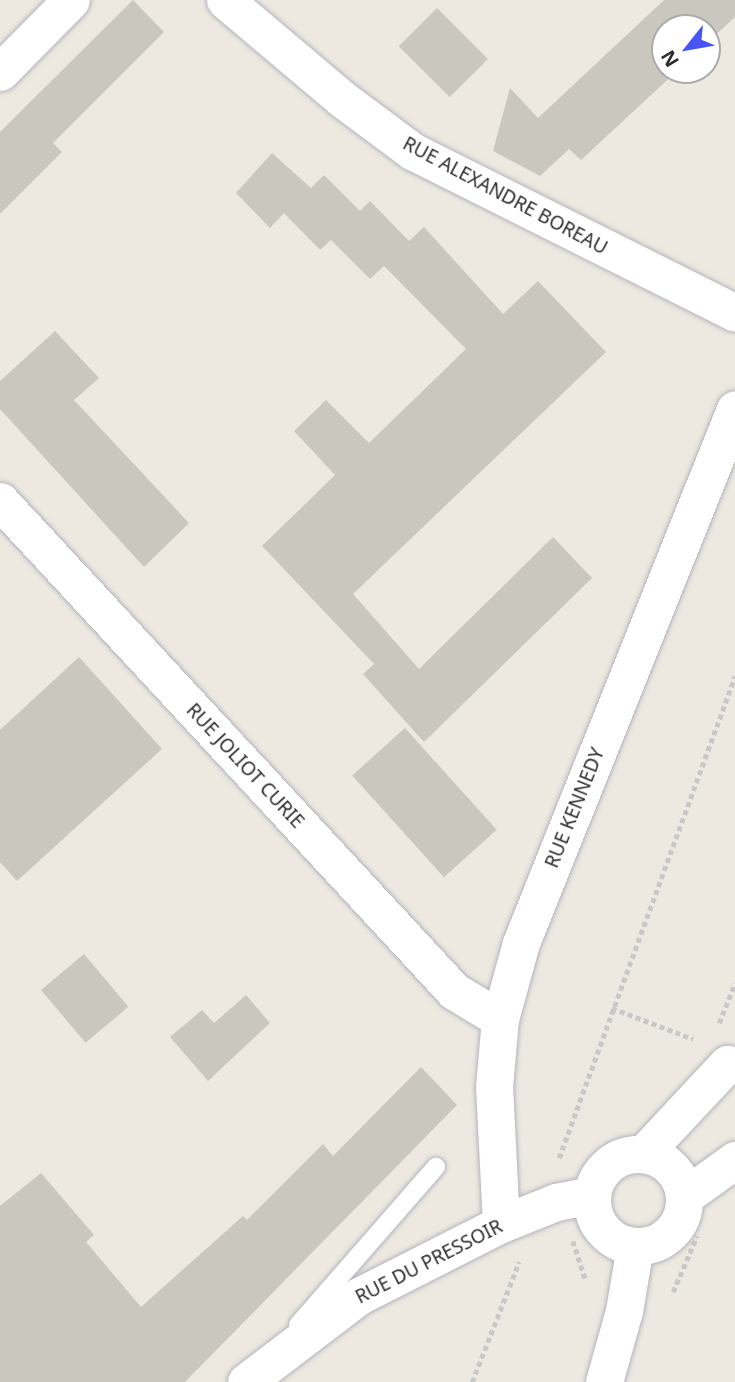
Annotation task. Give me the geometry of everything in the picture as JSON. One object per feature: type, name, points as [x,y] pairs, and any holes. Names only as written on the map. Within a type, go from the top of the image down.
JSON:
[{"type":"street","points":[[0,72],[71,0]]},
{"type":"street","name":"RUE ALEXANDRE BOREAU","points":[[226,0],[342,99],[412,151],[735,313]]},
{"type":"street","name":"RUE KENNEDY","points":[[501,1224],[494,1087],[500,1019],[521,943],[735,410]]},
{"type":"street","name":"RUE JOLIOT CURIE","points":[[0,501],[454,991],[500,1019]]},
{"type":"street","points":[[644,1153],[672,1167],[685,1196],[684,1212],[671,1232],[651,1245],[635,1246],[621,1243],[598,1224],[592,1195],[596,1181],[616,1159],[644,1153],[732,1066]]},
{"type":"street","points":[[685,1196],[735,1160]]},
{"type":"street","name":"RUE DU PRESSOIR","points":[[252,1376],[359,1296],[501,1224],[556,1202],[592,1195]]},
{"type":"street","points":[[604,1382],[624,1311],[635,1246]]},
{"type":"lane","points":[[252,1376],[436,1167]]},
{"type":"path","points":[[556,1166],[735,676]]},
{"type":"path","points":[[612,1008],[696,1040]]},
{"type":"path","points":[[556,1202],[580,1256],[587,1289]]},
{"type":"path","points":[[472,1382],[520,1260]]},
{"type":"building","points":[[133,0],[164,32],[53,143],[62,152],[0,214],[0,132]]},
{"type":"building","points":[[664,0],[735,0],[735,17],[721,30],[721,14],[651,14],[651,84],[663,84],[581,160],[569,149],[540,176],[493,151],[510,88],[538,118]]},
{"type":"building","points":[[437,8],[488,59],[450,97],[399,46]]},
{"type":"building","points":[[272,153],[311,188],[324,175],[360,211],[370,201],[409,241],[424,227],[503,314],[538,281],[606,352],[353,594],[419,669],[553,537],[592,578],[424,742],[363,674],[374,664],[262,546],[335,475],[294,431],[326,400],[369,443],[466,349],[384,266],[370,279],[331,240],[320,250],[284,213],[270,228],[236,193]]},
{"type":"building","points":[[55,331],[99,378],[74,400],[189,523],[144,567],[0,409],[0,381]]},
{"type":"building","points":[[79,657],[162,749],[17,881],[0,862],[0,730]]},
{"type":"building","points":[[405,728],[497,830],[444,877],[352,776]]},
{"type":"building","points":[[84,954],[128,1007],[85,1043],[41,990]]},
{"type":"building","points":[[246,995],[270,1023],[208,1081],[170,1037],[202,1010],[214,1023]]},
{"type":"building","points":[[421,1067],[457,1105],[185,1382],[0,1382],[0,1206],[41,1173],[94,1235],[86,1242],[141,1307],[243,1216],[247,1220],[323,1144],[333,1156]]}]
